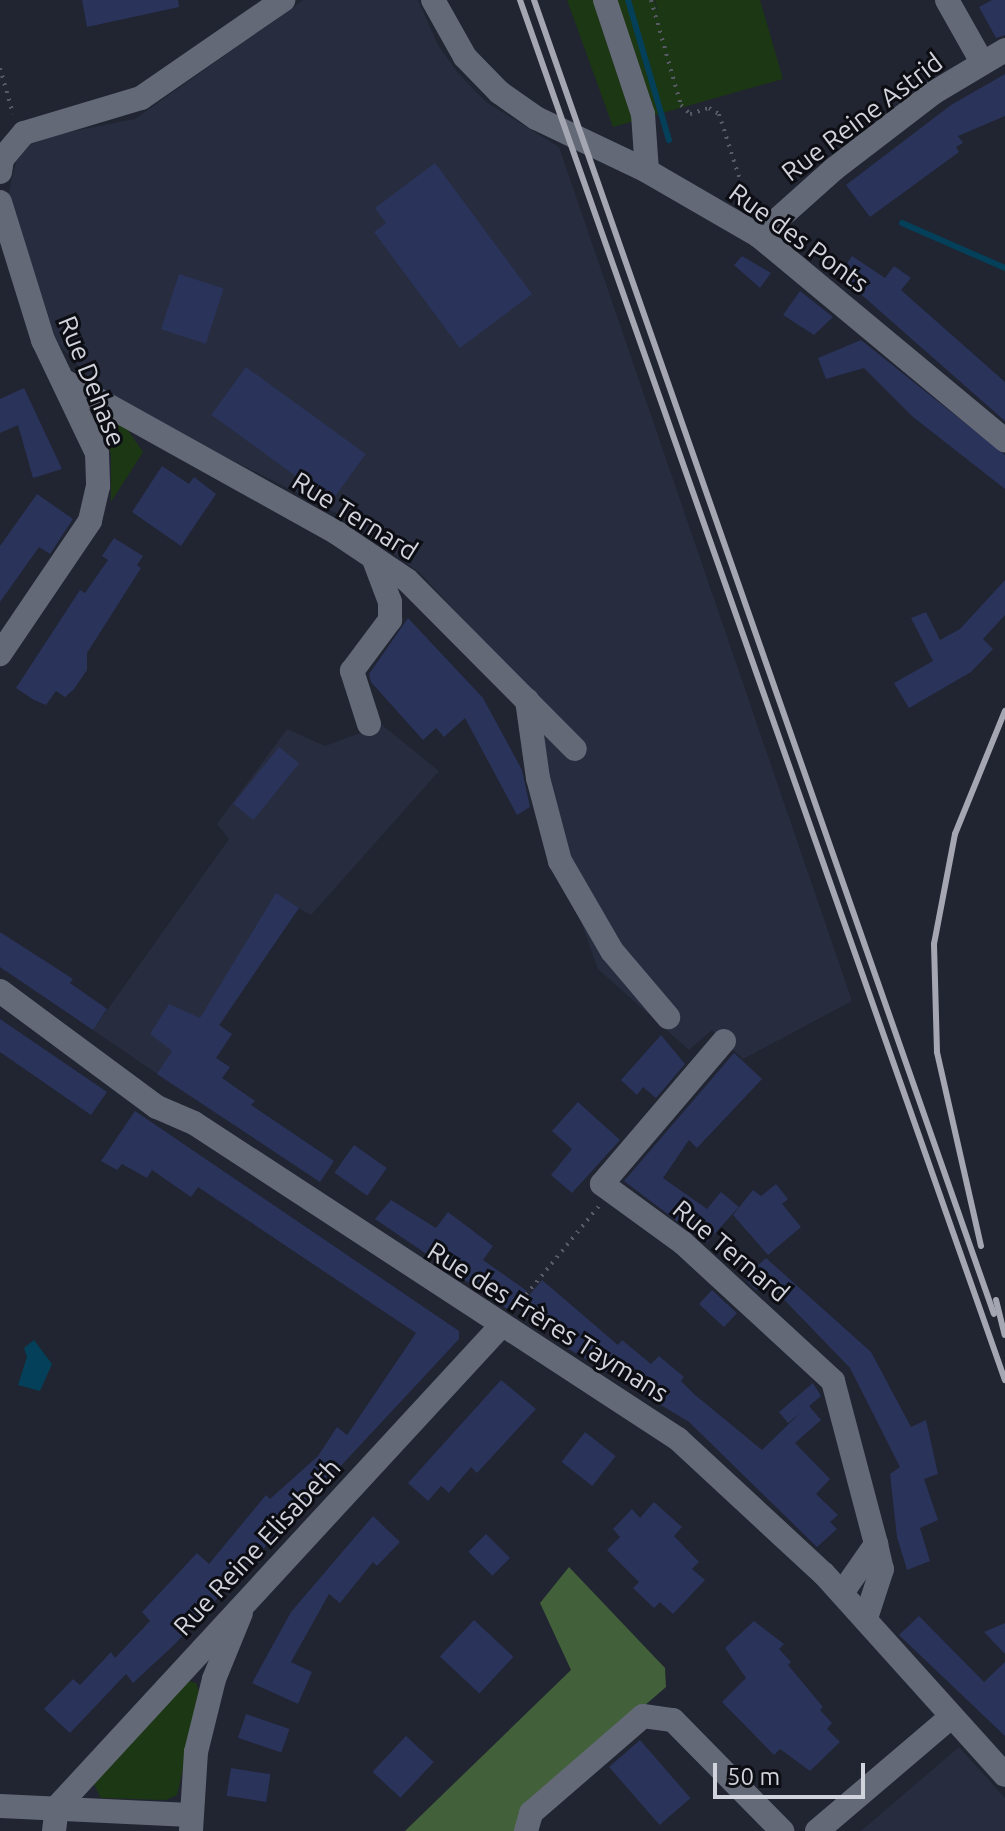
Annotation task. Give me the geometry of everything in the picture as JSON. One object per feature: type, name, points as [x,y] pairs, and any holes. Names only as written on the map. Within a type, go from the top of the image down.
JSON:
[{"type":"street","points":[[0,172],[2,159],[24,133],[132,103],[283,0]]},
{"type":"street","name":"Rue des Ponts","points":[[433,0],[465,57],[499,92],[536,118],[647,171],[749,230],[1005,440]]},
{"type":"street","points":[[605,0],[643,114],[647,171]]},
{"type":"street","points":[[947,0],[982,62]]},
{"type":"street","name":"Rue Reine Astrid","points":[[749,230],[982,62],[1005,50]]},
{"type":"street","name":"Rue Dehase","points":[[0,202],[43,340],[66,382],[97,453],[98,486],[90,521],[0,654]]},
{"type":"street","name":"Rue Ternard","points":[[66,382],[373,557],[407,580],[575,749]]},
{"type":"street","points":[[369,724],[352,671],[390,620],[390,602],[373,557]]},
{"type":"street","points":[[527,700],[538,778],[560,861],[612,951],[668,1017]]},
{"type":"street","name":"Rue des Frères Taymans","points":[[0,991],[157,1107],[194,1123],[500,1327],[678,1439],[842,1593],[1005,1775]]},
{"type":"street","points":[[611,1192],[603,1179],[724,1041]]},
{"type":"street","name":"Rue Ternard","points":[[611,1192],[683,1243],[833,1381],[882,1569],[866,1618]]},
{"type":"street","name":"Rue Reine Elisabeth","points":[[55,1819],[247,1598],[500,1327]]},
{"type":"street","points":[[842,1593],[876,1544]]},
{"type":"street","points":[[0,1806],[55,1819],[190,1823],[196,1752],[214,1679],[247,1598]]},
{"type":"street","points":[[526,1831],[531,1813],[643,1716],[673,1720],[782,1831]]},
{"type":"street","points":[[817,1831],[951,1717]]},
{"type":"path","points":[[651,0],[681,105],[690,114],[709,108],[719,114],[749,209],[749,230]]},
{"type":"path","points":[[0,68],[15,122],[24,133]]},
{"type":"path","points":[[500,1327],[611,1192]]},
{"type":"shaded area","points":[[303,0],[418,0],[438,45],[458,73],[486,102],[559,147],[852,1001],[743,1059],[712,1030],[689,1050],[598,969],[540,808],[518,679],[420,573],[338,514],[103,394],[57,342],[8,195],[16,162],[29,145],[54,135],[135,119]]},
{"type":"shaded area","points":[[382,725],[439,771],[311,915],[298,908],[178,1088],[93,1030],[229,839],[217,824],[287,729],[325,746]]},
{"type":"shaded area","points":[[34,1340],[52,1364],[40,1391],[18,1385],[27,1357],[24,1348]]},
{"type":"shaded area","points":[[959,1747],[1005,1798],[1005,1831],[861,1831]]},
{"type":"green space","points":[[567,0],[654,0],[660,20],[655,0],[760,0],[783,79],[613,127]]},
{"type":"green space","points":[[115,421],[123,423],[143,452],[111,502],[111,455],[105,432],[107,424]]},
{"type":"green space","points":[[569,1567],[665,1668],[666,1687],[527,1807],[517,1831],[405,1831],[571,1670],[540,1603]]},
{"type":"green space","points":[[186,1680],[196,1683],[200,1694],[177,1795],[166,1800],[101,1798],[92,1780]]},
{"type":"building","points":[[82,0],[178,0],[179,7],[87,27]]},
{"type":"building","points":[[992,0],[1005,0],[1005,35],[996,38],[979,7]]},
{"type":"building","points":[[1005,74],[1005,116],[958,136],[963,143],[956,147],[959,152],[870,217],[846,185],[951,105]]},
{"type":"building","points":[[435,163],[532,294],[460,348],[374,232],[386,223],[375,208]]},
{"type":"building","points":[[742,256],[771,273],[760,288],[734,265]]},
{"type":"building","points":[[852,256],[885,278],[894,266],[911,278],[901,290],[1005,382],[1005,421],[839,275]]},
{"type":"building","points":[[179,274],[224,289],[206,344],[161,329]]},
{"type":"building","points":[[800,291],[833,317],[814,335],[783,315]]},
{"type":"building","points":[[861,340],[1005,455],[1005,489],[913,417],[864,368],[826,379],[818,358]]},
{"type":"building","points":[[246,367],[366,454],[331,502],[211,415]]},
{"type":"building","points":[[24,388],[62,469],[33,478],[18,425],[0,433],[0,399]]},
{"type":"building","points":[[162,466],[189,484],[194,477],[216,494],[181,546],[132,512]]},
{"type":"building","points":[[37,494],[73,519],[50,554],[39,547],[0,602],[0,546]]},
{"type":"building","points":[[114,538],[143,556],[137,565],[141,568],[87,653],[87,670],[74,689],[65,697],[56,691],[46,705],[34,700],[16,688],[80,590],[85,593],[108,560],[102,556]]},
{"type":"building","points":[[1005,580],[1005,615],[983,639],[993,649],[971,672],[909,708],[894,683],[933,661],[911,618],[926,612],[940,640],[960,629]]},
{"type":"building","points":[[408,618],[483,698],[522,770],[530,807],[517,815],[465,718],[444,737],[436,728],[423,740],[371,682],[369,674]]},
{"type":"building","points":[[279,747],[299,763],[253,820],[233,804]]},
{"type":"building","points":[[276,893],[299,908],[219,1025],[232,1034],[216,1058],[230,1067],[222,1078],[255,1101],[251,1105],[334,1161],[320,1182],[157,1074],[172,1051],[150,1034],[169,1004],[200,1018]]},
{"type":"building","points":[[0,932],[73,979],[70,983],[107,1009],[93,1030],[0,967]]},
{"type":"building","points":[[0,1019],[107,1092],[91,1115],[0,1052]]},
{"type":"building","points":[[661,1035],[685,1064],[656,1098],[643,1087],[637,1095],[621,1080]]},
{"type":"building","points":[[734,1053],[762,1079],[697,1148],[689,1140],[663,1178],[707,1209],[721,1192],[739,1207],[706,1243],[624,1181]]},
{"type":"building","points":[[578,1102],[620,1140],[572,1193],[551,1175],[572,1149],[552,1131]]},
{"type":"building","points":[[135,1111],[459,1331],[459,1339],[175,1644],[133,1683],[126,1674],[70,1733],[44,1709],[73,1679],[80,1685],[111,1652],[115,1658],[150,1621],[142,1612],[197,1553],[209,1564],[266,1495],[270,1499],[318,1456],[337,1427],[347,1435],[416,1333],[198,1187],[191,1197],[152,1170],[147,1178],[122,1164],[117,1170],[101,1161]]},
{"type":"building","points":[[354,1145],[387,1168],[367,1196],[334,1173]]},
{"type":"building","points":[[776,1184],[788,1199],[782,1204],[801,1227],[768,1255],[733,1215],[753,1190],[761,1196]]},
{"type":"building","points":[[391,1200],[436,1228],[448,1212],[493,1246],[483,1260],[527,1291],[510,1311],[375,1219]]},
{"type":"building","points":[[766,1258],[871,1352],[911,1427],[926,1420],[938,1474],[924,1479],[938,1520],[920,1528],[930,1561],[907,1570],[897,1537],[890,1474],[900,1467],[850,1368],[769,1284],[756,1290],[744,1278]]},
{"type":"building","points":[[542,1280],[618,1345],[622,1340],[651,1364],[659,1356],[684,1377],[681,1381],[694,1394],[762,1450],[800,1413],[788,1423],[779,1412],[813,1383],[821,1396],[809,1406],[821,1420],[795,1443],[830,1479],[816,1494],[838,1515],[830,1522],[837,1529],[817,1547],[689,1422],[567,1348],[574,1340],[521,1305]]},
{"type":"building","points":[[712,1290],[737,1313],[724,1327],[699,1304]]},
{"type":"building","points":[[501,1380],[536,1409],[477,1473],[471,1467],[449,1493],[441,1486],[428,1501],[408,1483]]},
{"type":"building","points":[[585,1432],[616,1456],[592,1486],[562,1462]]},
{"type":"building","points":[[654,1502],[682,1527],[674,1536],[699,1562],[692,1569],[705,1580],[673,1614],[660,1602],[654,1608],[633,1588],[639,1582],[607,1550],[620,1537],[613,1529],[632,1509],[640,1518]]},
{"type":"building","points":[[373,1516],[400,1542],[377,1566],[373,1562],[340,1603],[329,1594],[291,1662],[312,1672],[298,1704],[252,1683],[291,1612]]},
{"type":"building","points":[[486,1534],[510,1558],[492,1576],[468,1552]]},
{"type":"building","points":[[919,1616],[984,1682],[1005,1662],[1005,1736],[899,1635]]},
{"type":"building","points":[[474,1620],[513,1657],[479,1693],[440,1657]]},
{"type":"building","points":[[754,1621],[784,1644],[779,1649],[791,1662],[788,1665],[823,1707],[820,1710],[832,1723],[827,1729],[840,1742],[810,1771],[780,1749],[774,1755],[722,1702],[746,1678],[725,1648]]},
{"type":"building","points":[[1005,1623],[1005,1654],[984,1632]]},
{"type":"building","points":[[246,1714],[289,1729],[281,1753],[238,1738]]},
{"type":"building","points":[[406,1736],[434,1762],[400,1798],[373,1772]]},
{"type":"building","points":[[640,1740],[691,1798],[660,1825],[609,1767]]},
{"type":"building","points":[[231,1768],[271,1774],[266,1802],[227,1796]]},
{"type":"waterway","points":[[628,0],[669,140]]},
{"type":"waterway","points":[[902,223],[1005,268]]},
{"type":"railway","points":[[520,0],[1005,1380]]},
{"type":"railway","points":[[534,0],[994,1314]]},
{"type":"railway","points":[[981,1246],[937,1052],[934,944],[955,834],[1005,711]]},
{"type":"railway","points":[[996,1300],[1005,1335]]}]
